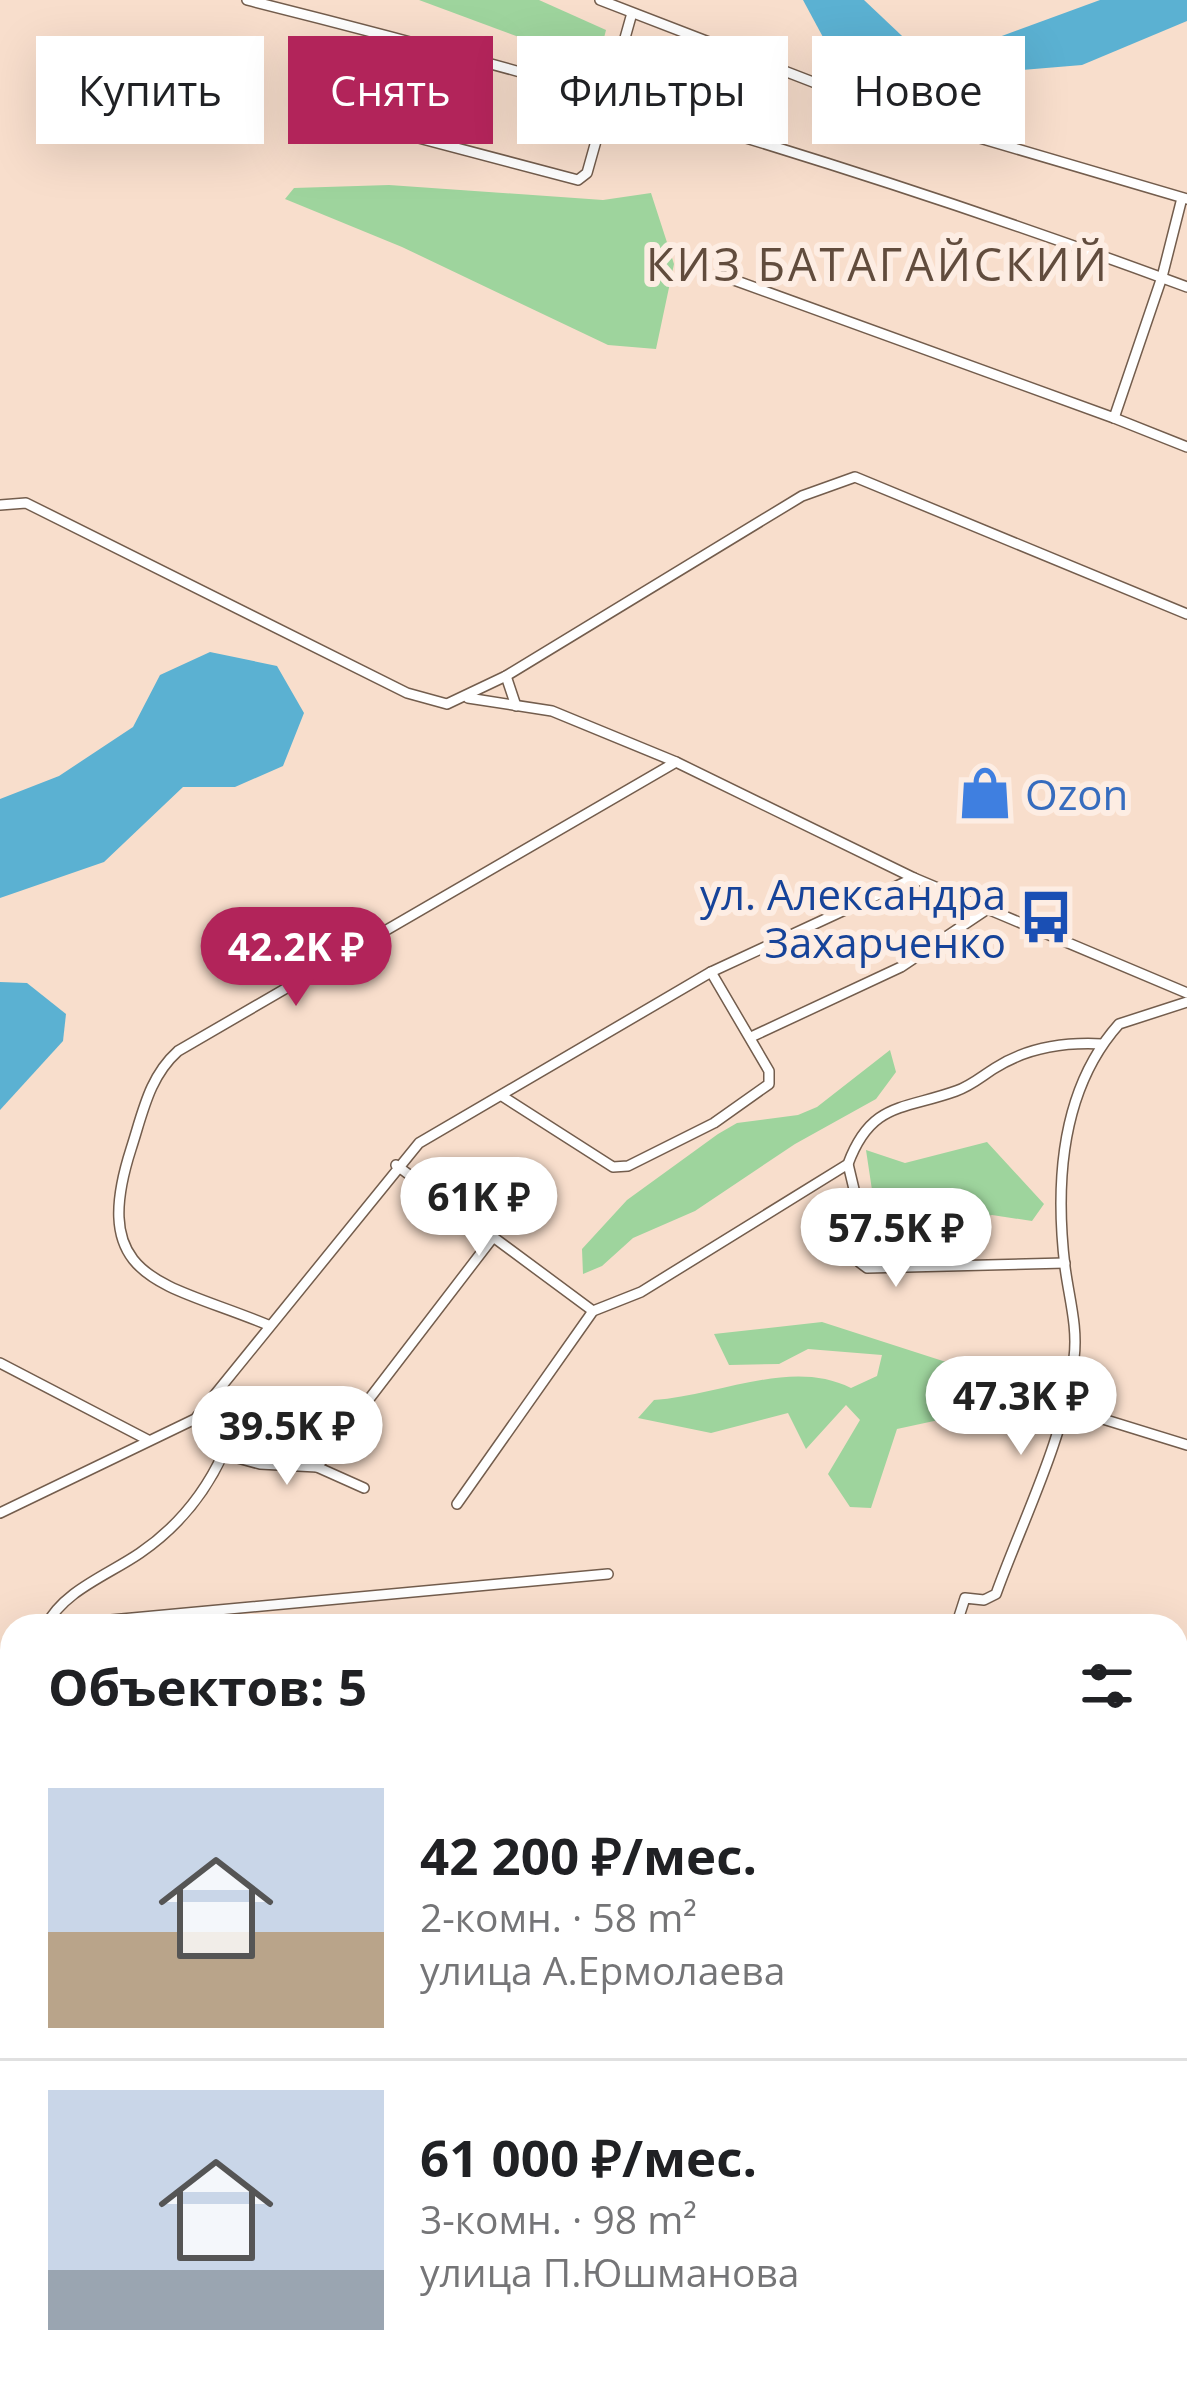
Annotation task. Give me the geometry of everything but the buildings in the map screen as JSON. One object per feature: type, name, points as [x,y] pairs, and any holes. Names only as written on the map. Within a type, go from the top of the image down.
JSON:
[{"type":"street","points":[[248,0],[517,75]]},
{"type":"street","points":[[600,0],[888,111],[1184,199],[1114,418]]},
{"type":"street","points":[[625,36],[632,13]]},
{"type":"street","points":[[443,144],[578,180],[587,173],[594,144]]},
{"type":"street","points":[[751,144],[1006,221],[1187,286]]},
{"type":"street","points":[[723,276],[1187,447]]},
{"type":"street","points":[[0,505],[26,503],[407,692],[447,704],[506,676],[802,496],[855,477],[1187,614]]},
{"type":"street","points":[[506,676],[516,706]]},
{"type":"street","points":[[466,698],[552,711],[676,762],[914,878],[1187,998]]},
{"type":"street","points":[[268,1324],[151,1276],[123,1246],[116,1223],[117,1194],[157,1070],[178,1051],[676,762]]},
{"type":"street","points":[[0,1513],[195,1419],[396,1165],[419,1143],[711,972],[914,878]]},
{"type":"street","points":[[751,1037],[901,967],[989,908]]},
{"type":"street","points":[[502,1096],[613,1167],[628,1166],[764,1092],[769,1071],[711,972]]},
{"type":"street","points":[[959,1614],[964,1598],[984,1600],[996,1594],[1064,1407],[1074,1357],[1064,1263],[1065,1138],[1076,1094],[1102,1044],[1119,1024],[1187,998]]},
{"type":"street","points":[[457,1504],[592,1311],[641,1292],[848,1164],[868,1128],[919,1098],[953,1092],[1037,1049],[1068,1042],[1102,1044]]},
{"type":"street","points":[[848,1164],[858,1206],[859,1262],[866,1268],[1064,1263]]},
{"type":"street","points":[[396,1165],[592,1311]]},
{"type":"street","points":[[317,1467],[491,1240]]},
{"type":"street","points":[[0,1364],[148,1440]]},
{"type":"street","points":[[1064,1407],[1187,1445]]},
{"type":"street","points":[[195,1419],[223,1454],[260,1464],[317,1467],[364,1487]]},
{"type":"street","points":[[52,1614],[182,1519],[207,1488],[223,1454]]},
{"type":"street","points":[[176,1614],[608,1574]]},
{"type":"green space","points":[[419,0],[539,0],[606,30],[604,36],[517,36]]},
{"type":"green space","points":[[389,185],[603,200],[651,193],[674,264],[656,349],[608,345],[402,247],[285,199],[294,188]]},
{"type":"green space","points":[[890,1050],[896,1072],[876,1099],[795,1144],[695,1211],[633,1238],[602,1266],[583,1274],[582,1249],[627,1200],[737,1123],[798,1115],[817,1107]]},
{"type":"green space","points":[[987,1142],[1044,1204],[1032,1221],[992,1215],[892,1237],[903,1209],[872,1190],[866,1150],[905,1163]]},
{"type":"green space","points":[[822,1322],[977,1372],[1008,1405],[897,1429],[871,1508],[850,1507],[828,1474],[860,1420],[846,1405],[806,1449],[788,1413],[711,1433],[638,1418],[654,1400],[754,1381],[804,1377],[851,1388],[877,1376],[882,1355],[808,1349],[779,1364],[729,1365],[714,1334]]},
{"type":"water","points":[[803,0],[864,0],[902,36],[822,36]]},
{"type":"water","points":[[1100,0],[1187,0],[1187,21],[1082,65],[1025,70],[1025,36],[1002,36]]},
{"type":"water","points":[[210,652],[277,666],[304,713],[283,766],[235,787],[183,787],[104,862],[0,898],[0,799],[59,776],[133,727],[160,675]]},
{"type":"water","points":[[0,982],[27,983],[66,1014],[63,1041],[0,1110]]},
{"type":"place","name":"Ozon","points":[[985,793]]},
{"type":"place","name":"ул. Александра Захарченко","points":[[1046,917]]},
{"type":"district","name":"КИЗ БАТАГАЙСКИЙ","points":[[878,263]]}]
